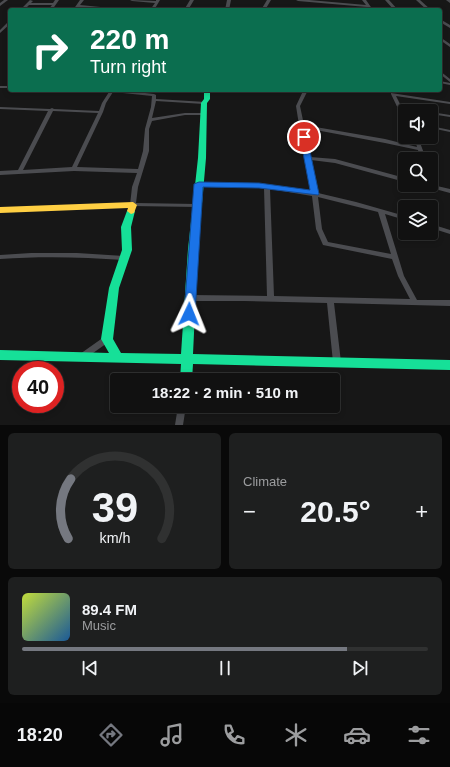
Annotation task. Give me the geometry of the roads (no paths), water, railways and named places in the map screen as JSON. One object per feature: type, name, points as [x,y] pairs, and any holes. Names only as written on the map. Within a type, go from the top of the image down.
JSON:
[{"type":"street","points":[[0,6],[6,0]]},
{"type":"street","points":[[24,8],[32,0]]},
{"type":"street","points":[[51,8],[57,0]]},
{"type":"street","points":[[82,0],[78,6],[100,8]]},
{"type":"street","points":[[132,0],[157,1]]},
{"type":"street","points":[[298,0],[368,6]]},
{"type":"street","points":[[364,0],[368,6]]},
{"type":"street","points":[[387,0],[394,8]]},
{"type":"street","points":[[418,0],[426,8]]},
{"type":"street","points":[[28,4],[54,4]]},
{"type":"street","points":[[0,32],[8,24]]},
{"type":"street","points":[[442,40],[450,46]]},
{"type":"street","points":[[442,74],[450,82]]},
{"type":"street","points":[[74,169],[104,103],[111,92]]},
{"type":"street","points":[[116,357],[107,339],[114,288],[127,246],[126,227],[133,205],[134,187],[146,151],[147,129],[154,100],[154,95],[132,92]]},
{"type":"street","points":[[187,373],[189,359],[190,298],[196,206],[201,155],[204,146],[204,103],[207,99],[207,92]]},
{"type":"street","points":[[305,92],[298,106],[315,194],[319,229],[325,244],[395,257]]},
{"type":"street","points":[[398,104],[393,94],[450,103]]},
{"type":"street","points":[[154,100],[204,103]]},
{"type":"street","points":[[1,110],[52,109],[101,112]]},
{"type":"street","points":[[20,171],[52,109]]},
{"type":"street","points":[[149,120],[185,114],[204,114]]},
{"type":"street","points":[[438,115],[450,116]]},
{"type":"street","points":[[301,126],[385,141],[419,149]]},
{"type":"street","points":[[438,128],[450,131]]},
{"type":"street","points":[[418,144],[420,152]]},
{"type":"street","points":[[308,158],[335,162],[398,178]]},
{"type":"street","points":[[0,173],[74,169],[139,171]]},
{"type":"street","points":[[199,184],[267,186],[315,194],[398,216]]},
{"type":"street","points":[[267,186],[271,298]]},
{"type":"street","points":[[438,188],[450,191]]},
{"type":"street","points":[[0,210],[133,205],[196,206]]},
{"type":"street","points":[[381,211],[401,276],[414,301]]},
{"type":"street","points":[[438,228],[450,232]]},
{"type":"street","points":[[0,257],[32,254],[124,258]]},
{"type":"street","points":[[190,298],[271,298],[450,303]]},
{"type":"street","points":[[330,300],[338,362]]},
{"type":"street","points":[[81,357],[107,339]]},
{"type":"street","points":[[0,355],[450,365]]},
{"type":"street","points":[[179,425],[181,413]]}]
